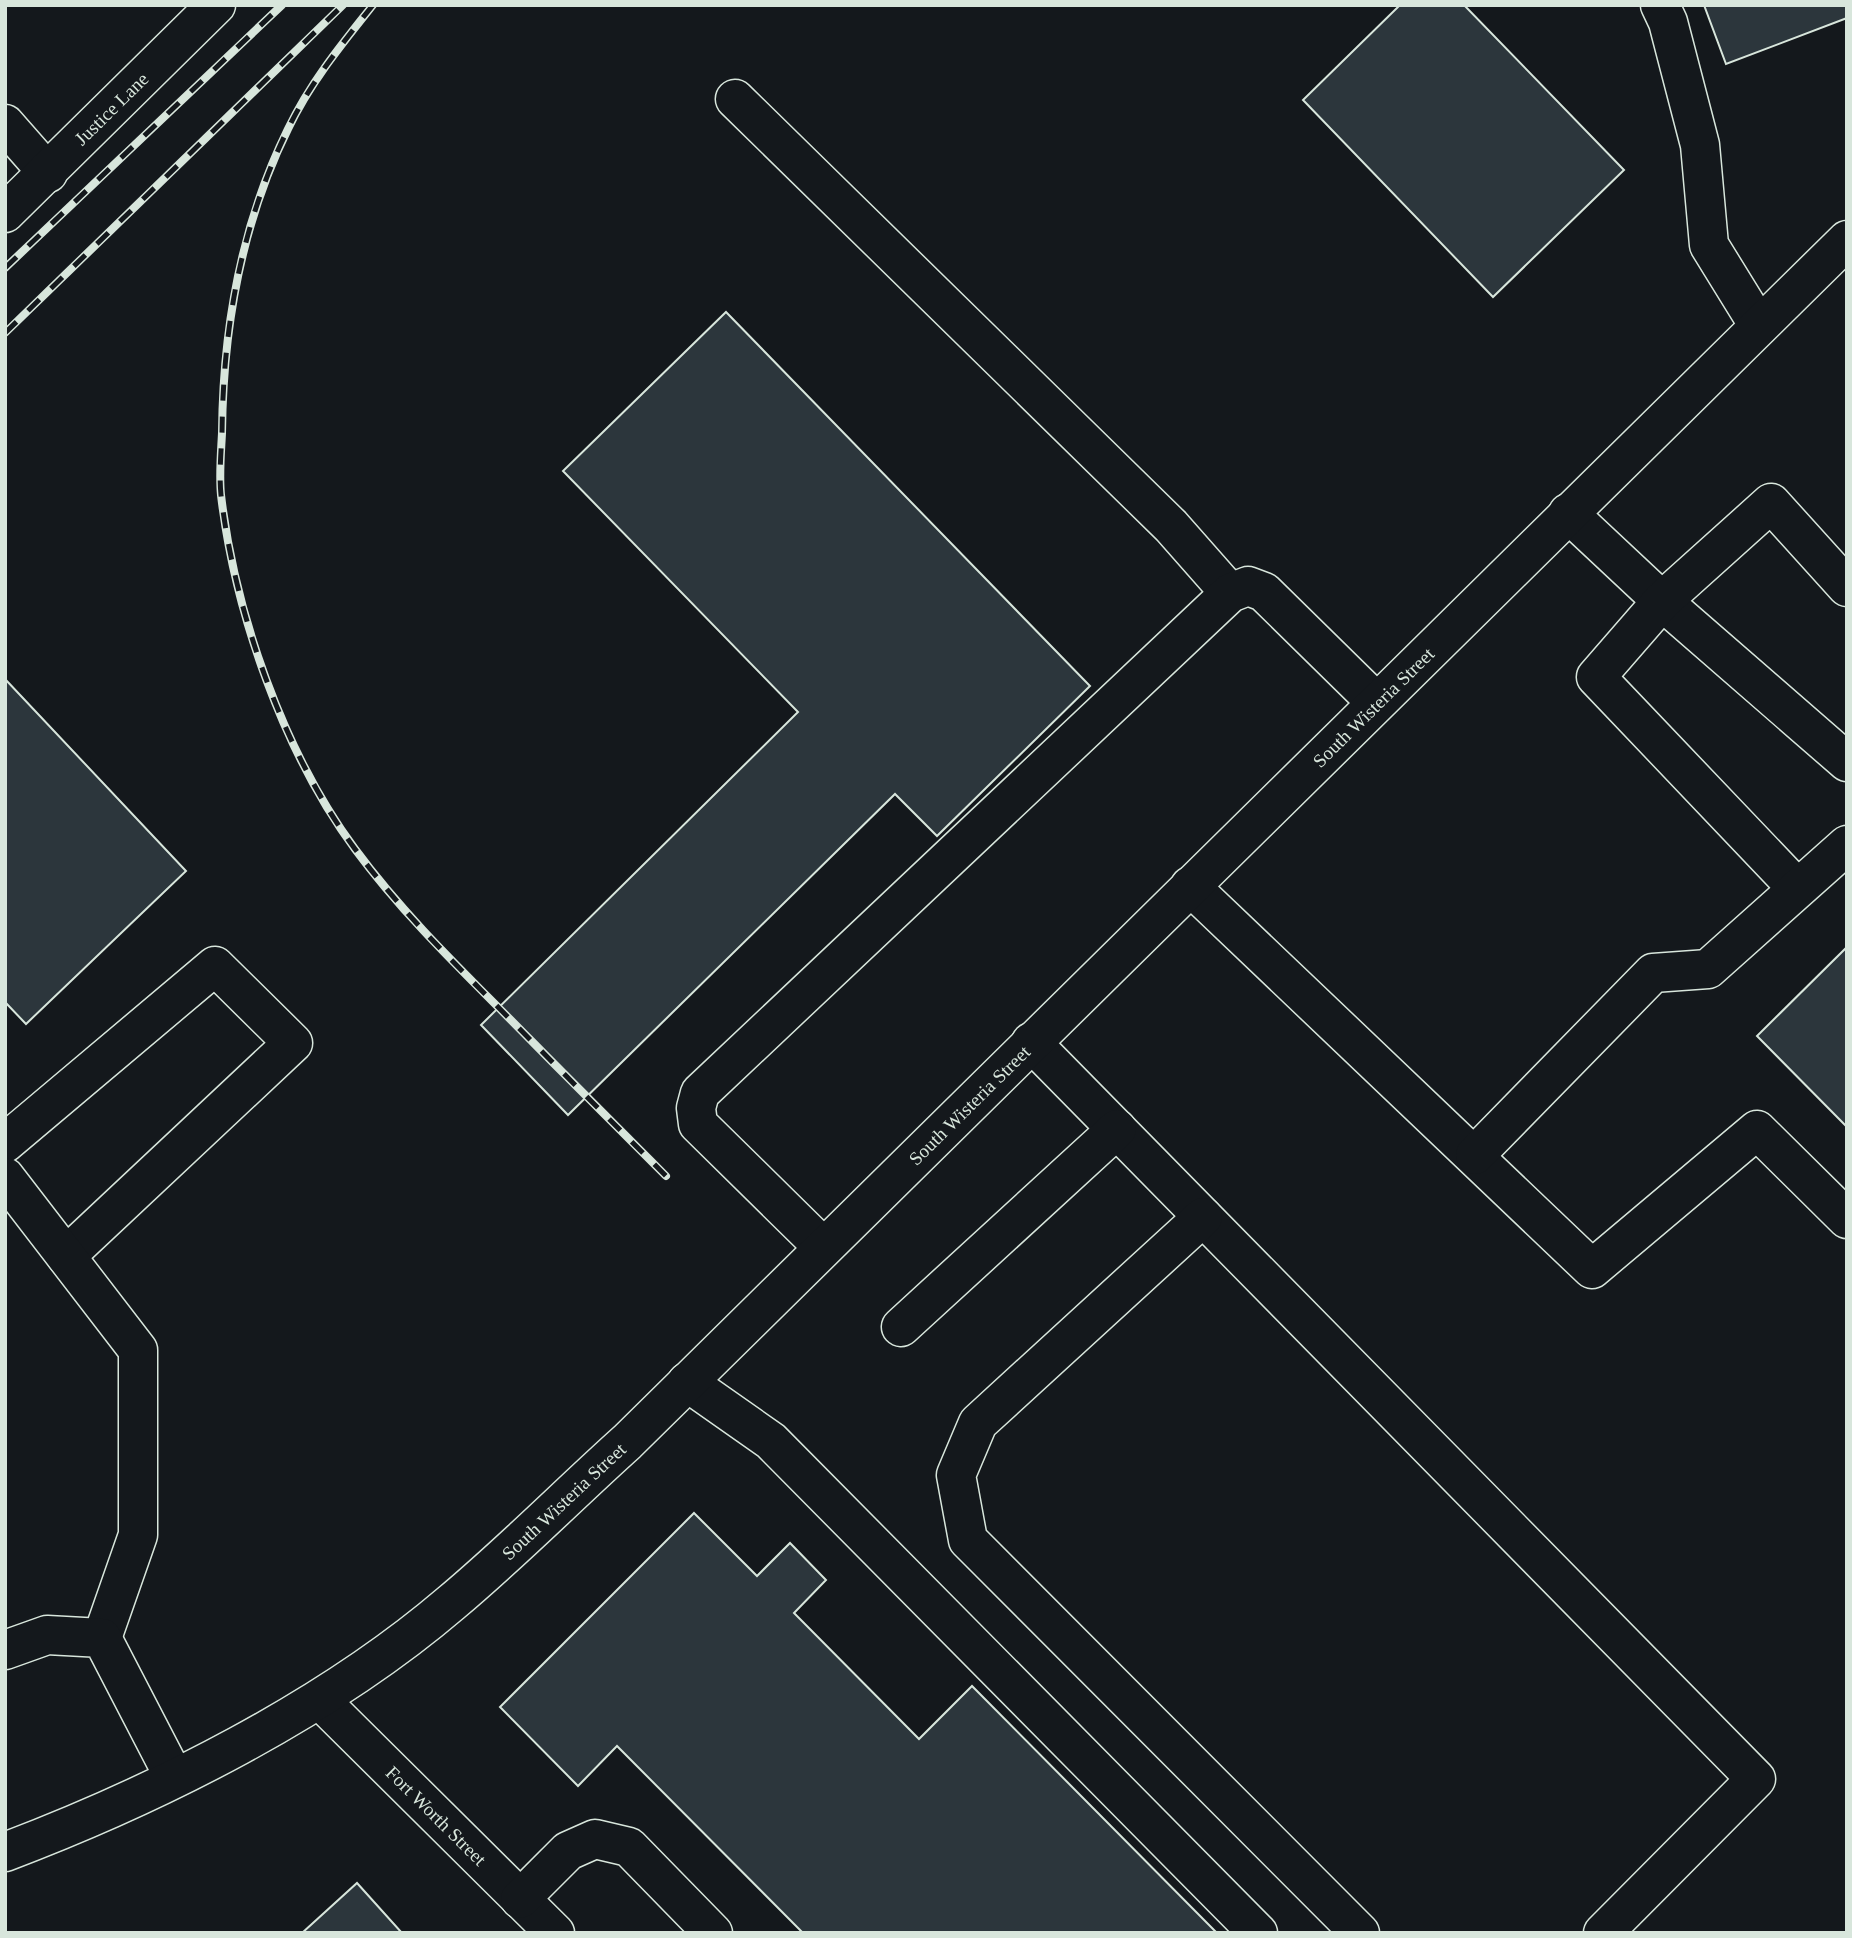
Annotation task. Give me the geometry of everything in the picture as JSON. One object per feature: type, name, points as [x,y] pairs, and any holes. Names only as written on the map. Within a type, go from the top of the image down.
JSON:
[{"type":"street","name":"Justice Lane","points":[[5,213],[216,5]]},
{"type":"street","points":[[1660,5],[1668,22],[1700,145],[1709,245],[1759,326]]},
{"type":"street","points":[[735,99],[1171,526],[1230,593]]},
{"type":"street","points":[[5,124],[48,173]]},
{"type":"street","name":"South Wisteria Street","points":[[5,1852],[96,1817],[320,1700],[450,1604],[687,1382],[1847,240]]},
{"type":"street","points":[[1797,888],[1596,677],[1662,601],[1771,503],[1847,587]]},
{"type":"street","points":[[1568,513],[1662,601],[1847,762]]},
{"type":"street","points":[[823,1247],[698,1124],[696,1108],[700,1093],[1230,593],[1248,586],[1264,592],[1376,702]]},
{"type":"street","points":[[1475,1155],[1653,973],[1708,969],[1847,845]]},
{"type":"street","points":[[1190,886],[1592,1269],[1757,1130],[1847,1219]]},
{"type":"street","points":[[5,1143],[215,966],[293,1043],[66,1256]]},
{"type":"street","points":[[1031,1042],[1756,1779],[1603,1933]]},
{"type":"street","points":[[901,1327],[1117,1129]]},
{"type":"street","points":[[5,1177],[138,1350],[138,1535],[103,1637],[174,1777]]},
{"type":"street","points":[[1203,1217],[978,1423],[956,1475],[968,1540],[1360,1933]]},
{"type":"street","points":[[687,1382],[771,1441],[1258,1933]]},
{"type":"street","points":[[5,1650],[47,1635],[103,1637]]},
{"type":"street","name":"Fort Worth Street","points":[[320,1700],[555,1933]]},
{"type":"street","points":[[520,1899],[568,1851],[595,1839],[629,1846],[713,1933]]},
{"type":"building","points":[[1400,5],[1464,5],[1624,170],[1493,297],[1303,100]]},
{"type":"building","points":[[1704,5],[1847,5],[1847,18],[1726,64]]},
{"type":"building","points":[[726,312],[1090,686],[937,836],[895,794],[568,1115],[481,1025],[798,712],[563,471]]},
{"type":"building","points":[[5,679],[186,871],[26,1024],[5,1002]]},
{"type":"building","points":[[1847,947],[1847,1127],[1757,1036]]},
{"type":"building","points":[[694,1513],[757,1576],[790,1543],[826,1580],[794,1613],[919,1739],[972,1686],[1217,1933],[803,1933],[617,1746],[578,1786],[500,1707]]},
{"type":"building","points":[[357,1883],[402,1933],[302,1933]]},
{"type":"railway","points":[[5,268],[282,5]]},
{"type":"railway","points":[[5,333],[343,5]]},
{"type":"railway","points":[[373,5],[316,80],[288,129],[258,202],[238,277],[226,355],[220,480],[238,587],[251,634],[285,726],[329,811],[355,849],[405,911],[441,949],[666,1176]]}]
